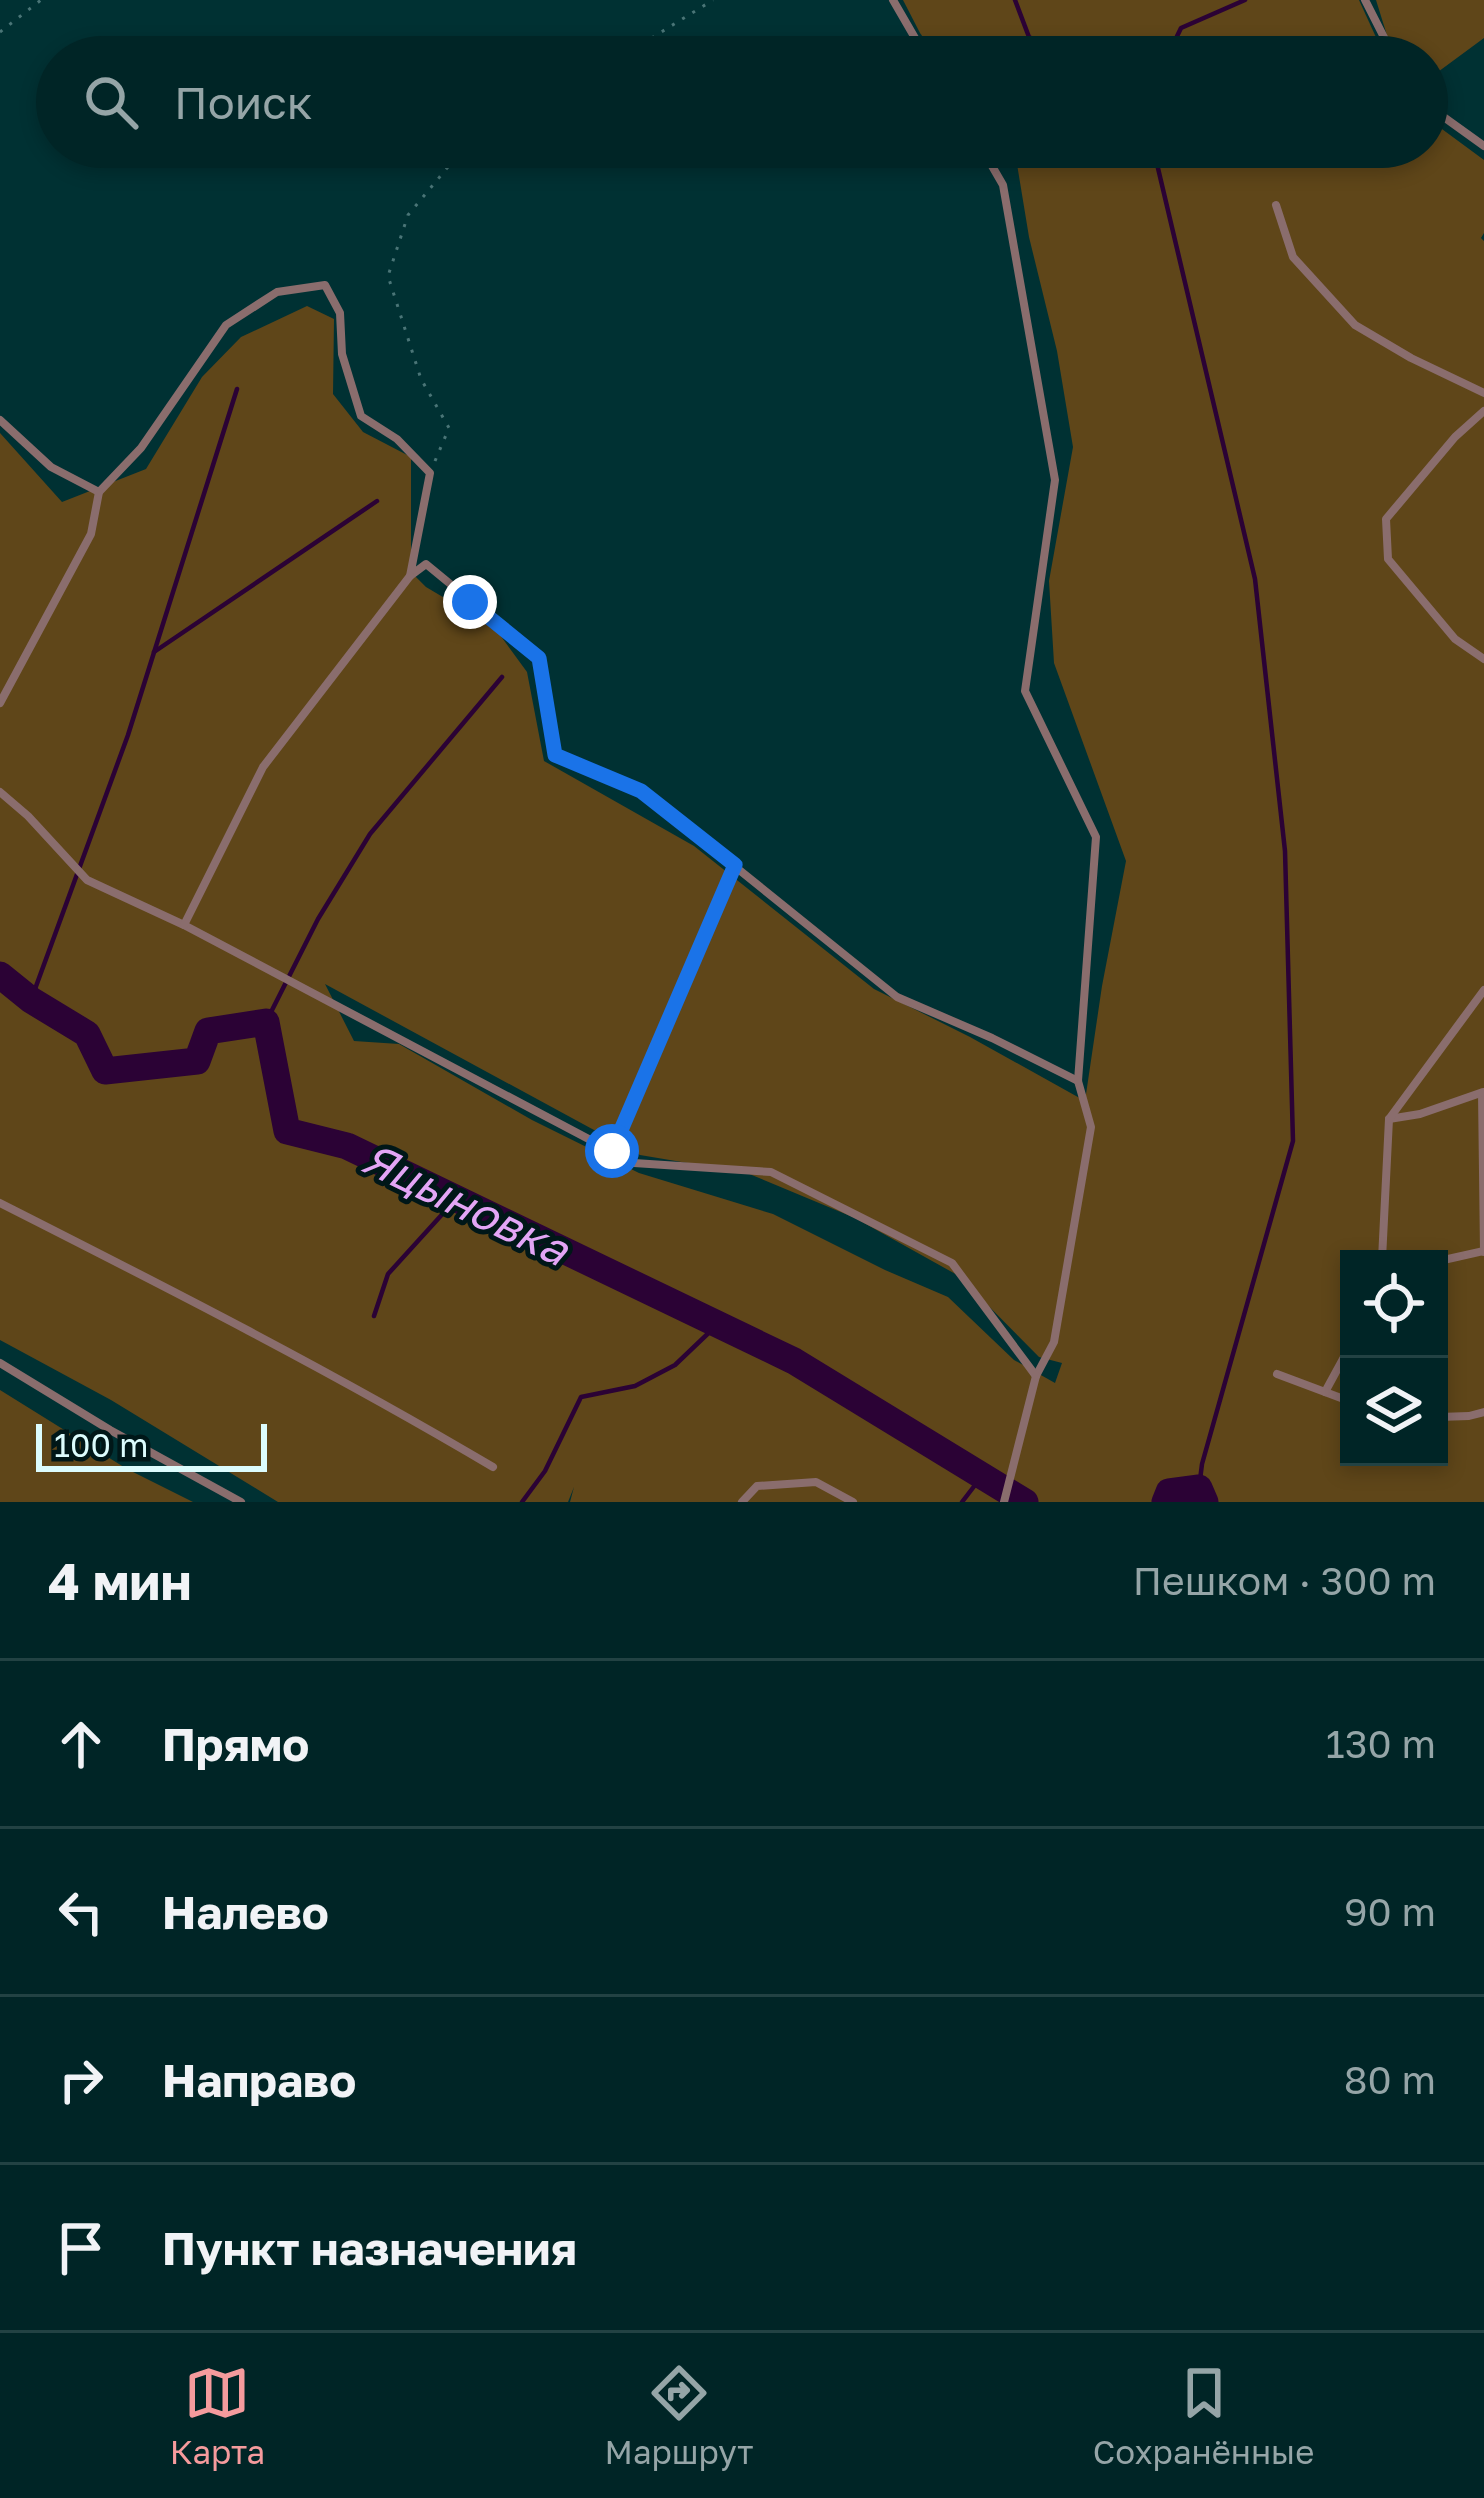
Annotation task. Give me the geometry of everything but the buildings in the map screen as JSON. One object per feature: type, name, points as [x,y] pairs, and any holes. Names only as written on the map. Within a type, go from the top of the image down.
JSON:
[{"type":"lane","points":[[893,0],[914,36]]},
{"type":"lane","points":[[1365,0],[1383,36]]},
{"type":"lane","points":[[1448,120],[1484,146]]},
{"type":"lane","points":[[993,168],[1004,185],[1055,481],[1025,691],[1096,837],[1078,1081],[1091,1127],[1054,1342],[1036,1376],[1004,1502]]},
{"type":"lane","points":[[1276,205],[1293,257],[1355,325],[1484,393]]},
{"type":"lane","points":[[0,703],[91,534],[99,492],[141,448],[226,325],[277,292],[326,284],[340,313],[342,354],[361,416],[397,439],[430,473],[410,576]]},
{"type":"lane","points":[[1484,411],[1455,437],[1386,519],[1388,559],[1455,639],[1484,658]]},
{"type":"lane","points":[[1,424],[51,467],[99,492]]},
{"type":"lane","points":[[184,925],[263,767],[410,576],[425,564],[539,658],[555,755],[641,791],[898,998],[1078,1081]]},
{"type":"lane","points":[[0,792],[86,878],[634,1162],[771,1172],[952,1263],[1036,1376]]},
{"type":"lane","points":[[612,1151],[735,865]]},
{"type":"lane","points":[[1382,1250],[1389,1119],[1484,990]]},
{"type":"lane","points":[[1389,1119],[1420,1114],[1483,1092],[1484,1251],[1448,1260]]},
{"type":"lane","points":[[0,1203],[344,1383],[493,1467]]},
{"type":"lane","points":[[1324,1392],[1343,1358]]},
{"type":"lane","points":[[0,1363],[242,1502]]},
{"type":"lane","points":[[1277,1374],[1340,1398]]},
{"type":"lane","points":[[1448,1417],[1484,1412]]},
{"type":"lane","points":[[742,1502],[758,1486],[815,1482],[853,1502]]},
{"type":"path","points":[[0,32],[41,0]]},
{"type":"path","points":[[655,36],[713,0]]},
{"type":"path","points":[[430,473],[449,428],[421,379],[388,276],[408,215],[446,168]]},
{"type":"shaded area","points":[[903,0],[1359,0],[1375,36],[922,36]]},
{"type":"shaded area","points":[[1376,0],[1484,0],[1484,38],[1448,65],[1448,36],[1387,36]]},
{"type":"shaded area","points":[[1448,133],[1484,160],[1484,1502],[570,1502],[574,1487],[568,1502],[278,1502],[111,1400],[0,1340],[0,433],[62,502],[146,469],[202,377],[241,337],[307,306],[334,319],[333,394],[363,432],[411,457],[411,572],[426,587],[495,628],[527,672],[544,761],[694,846],[874,989],[1085,1101],[1126,861],[1054,663],[1049,581],[1073,447],[1018,168],[1448,168]],"holes":[[[325,984],[640,1155],[747,1173],[855,1218],[959,1276],[1039,1357],[1062,1363],[1055,1383],[1014,1360],[948,1297],[773,1214],[639,1173],[532,1120],[399,1044],[354,1041]]]},
{"type":"shaded area","points":[[0,1390],[127,1469],[193,1502],[0,1502]]},
{"type":"waterway","points":[[1015,0],[1029,36]]},
{"type":"waterway","points":[[1177,36],[1181,28],[1245,0]]},
{"type":"waterway","points":[[1158,168],[1255,579],[1285,851],[1293,1141],[1199,1488]]},
{"type":"waterway","points":[[31,1000],[128,735],[237,389]]},
{"type":"waterway","points":[[154,652],[377,501]]},
{"type":"waterway","points":[[266,1022],[318,919],[370,834],[502,677]]},
{"type":"waterway","name":"Яцыновка","points":[[0,975],[87,1034],[105,1071],[197,1061],[208,1031],[266,1022],[287,1131],[347,1146],[794,1361],[1025,1502]]},
{"type":"waterway","points":[[374,1316],[388,1274],[457,1198]]},
{"type":"waterway","points":[[522,1502],[545,1471],[581,1397],[635,1386],[675,1365],[718,1324]]},
{"type":"waterway","points":[[962,1502],[982,1476]]},
{"type":"waterway","name":"Яцыновка","points":[[1165,1502],[1169,1492],[1199,1488],[1205,1502]]},
{"type":"route","points":[[470,602],[539,658],[555,755],[641,791],[735,865],[612,1151]]}]
